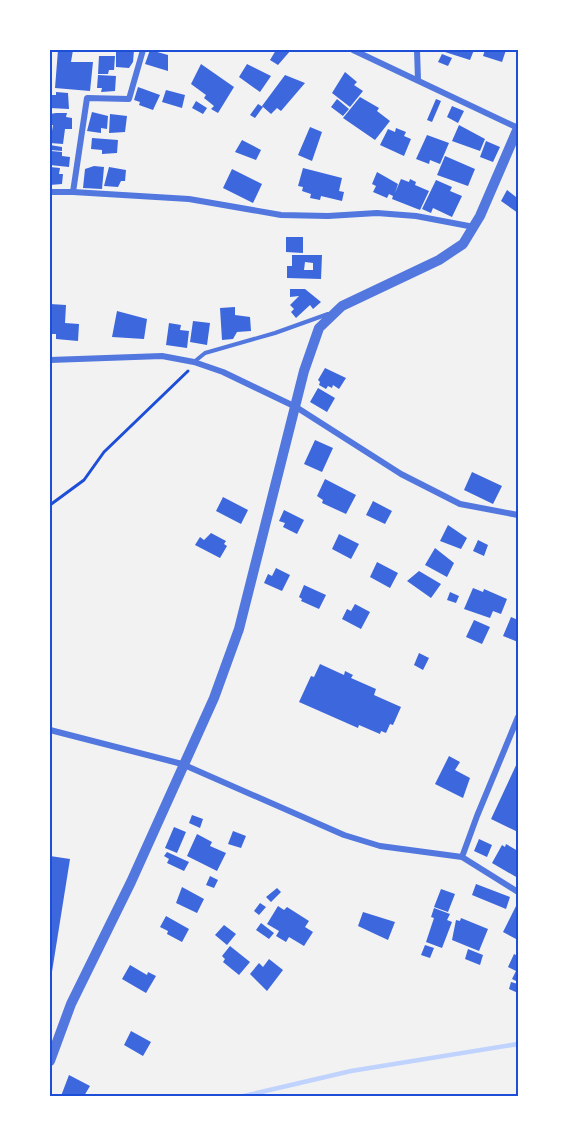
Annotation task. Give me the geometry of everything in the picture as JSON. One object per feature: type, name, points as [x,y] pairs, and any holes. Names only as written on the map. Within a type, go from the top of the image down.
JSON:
[{"type":"street","points":[[73,192],[87,98],[129,99],[143,50]]},
{"type":"street","points":[[50,1061],[71,1004],[131,882],[182,764],[214,698],[239,629],[316,335],[334,312],[453,253],[464,244],[474,227],[518,128],[353,50]]},
{"type":"street","points":[[417,50],[418,80]]},
{"type":"street","points":[[50,192],[189,199],[281,215],[328,216],[377,213],[416,216],[474,227]]},
{"type":"street","points":[[50,360],[162,356],[194,362],[223,372],[296,407],[401,474],[460,504],[519,515]]},
{"type":"street","points":[[462,857],[519,717]]},
{"type":"street","points":[[50,730],[182,764],[344,835],[380,846],[462,857],[519,892]]},
{"type":"lane","points":[[194,362],[206,353],[275,333],[334,312]]},
{"type":"path","points":[[50,505],[84,480],[104,452],[181,380],[194,362]]},
{"type":"building","points":[[58,50],[73,50],[71,62],[93,62],[90,91],[55,88]]},
{"type":"building","points":[[116,50],[134,50],[133,62],[129,68],[116,67]]},
{"type":"building","points":[[150,50],[168,55],[168,71],[145,64]]},
{"type":"building","points":[[276,50],[291,50],[278,65],[270,60]]},
{"type":"building","points":[[446,50],[474,50],[470,60],[445,52]]},
{"type":"building","points":[[485,50],[506,50],[502,62],[483,56]]},
{"type":"building","points":[[442,54],[452,58],[448,66],[438,62]]},
{"type":"building","points":[[99,56],[115,56],[114,70],[109,70],[108,74],[98,74]]},
{"type":"building","points":[[201,64],[234,87],[218,113],[211,109],[214,106],[204,98],[206,95],[191,84]]},
{"type":"building","points":[[247,64],[271,76],[260,92],[239,77]]},
{"type":"building","points":[[345,72],[357,82],[354,85],[363,91],[350,107],[332,93]]},
{"type":"building","points":[[98,75],[116,76],[115,91],[101,92],[102,88],[97,88]]},
{"type":"building","points":[[285,75],[305,83],[281,111],[277,108],[271,114],[262,106]]},
{"type":"building","points":[[138,87],[160,95],[153,110],[139,105],[140,102],[134,100]]},
{"type":"building","points":[[166,90],[185,95],[182,108],[162,102]]},
{"type":"building","points":[[56,92],[68,93],[69,109],[50,108],[51,95],[56,95]]},
{"type":"building","points":[[360,97],[379,108],[377,111],[390,121],[375,140],[343,118]]},
{"type":"building","points":[[337,99],[349,109],[343,116],[331,107]]},
{"type":"building","points":[[436,99],[441,101],[432,122],[427,120]]},
{"type":"building","points":[[196,101],[207,108],[203,114],[192,108]]},
{"type":"building","points":[[258,104],[263,107],[255,118],[250,115]]},
{"type":"building","points":[[452,106],[464,111],[458,123],[447,117]]},
{"type":"building","points":[[92,112],[108,116],[107,129],[101,128],[101,133],[87,131]]},
{"type":"building","points":[[67,113],[66,117],[72,118],[72,129],[65,129],[63,144],[50,143],[53,125],[50,125],[50,114]]},
{"type":"building","points":[[110,114],[127,116],[125,132],[109,133]]},
{"type":"building","points":[[459,125],[485,139],[480,151],[452,141]]},
{"type":"building","points":[[310,127],[322,132],[312,161],[298,155]]},
{"type":"building","points":[[396,128],[406,132],[404,136],[411,139],[404,156],[380,145],[388,129],[395,132]]},
{"type":"building","points":[[427,135],[449,143],[440,164],[430,160],[429,164],[416,159]]},
{"type":"building","points":[[92,138],[118,140],[117,153],[102,154],[102,150],[91,149]]},
{"type":"building","points":[[242,140],[261,150],[256,160],[235,152]]},
{"type":"building","points":[[486,141],[500,147],[493,162],[480,157]]},
{"type":"building","points":[[50,145],[62,147],[62,151],[50,150]]},
{"type":"building","points":[[51,151],[62,152],[62,156],[70,157],[69,167],[50,165]]},
{"type":"building","points":[[445,156],[475,169],[468,186],[437,175]]},
{"type":"building","points":[[94,166],[104,167],[102,189],[83,188],[85,169]]},
{"type":"building","points":[[50,167],[60,168],[59,174],[63,174],[62,184],[50,185]]},
{"type":"building","points":[[109,167],[126,170],[125,181],[121,181],[118,187],[104,186]]},
{"type":"building","points":[[303,168],[342,178],[339,191],[344,192],[342,201],[321,196],[320,200],[310,198],[311,194],[302,191],[303,187],[298,186]]},
{"type":"building","points":[[232,169],[262,184],[253,203],[223,188]]},
{"type":"building","points":[[377,172],[398,184],[395,193],[401,179],[409,182],[410,179],[416,182],[415,185],[429,191],[420,210],[392,199],[393,196],[389,194],[387,198],[373,192],[376,186],[372,184]]},
{"type":"building","points":[[436,180],[452,187],[450,191],[462,196],[452,217],[433,208],[431,213],[422,209]]},
{"type":"building","points":[[507,190],[516,197],[518,192],[518,213],[501,201]]},
{"type":"building","points":[[286,237],[303,237],[303,253],[286,252]]},
{"type":"building","points":[[292,255],[322,255],[321,279],[287,278],[287,266],[292,266]],"holes":[[[305,262],[313,263],[313,270],[304,270]]]},
{"type":"building","points":[[290,289],[305,289],[321,302],[313,309],[310,305],[296,318],[291,312],[294,309],[290,305],[299,296],[290,297]]},
{"type":"building","points":[[50,304],[66,305],[65,323],[79,324],[78,341],[56,339],[56,334],[50,334]]},
{"type":"building","points":[[235,307],[235,315],[250,317],[251,331],[237,332],[233,339],[222,340],[220,308]]},
{"type":"building","points":[[117,311],[147,319],[144,339],[112,337]]},
{"type":"building","points":[[193,321],[210,323],[207,345],[190,342]]},
{"type":"building","points":[[169,323],[181,325],[180,330],[189,331],[187,348],[166,345]]},
{"type":"building","points":[[325,368],[346,378],[339,389],[333,385],[332,388],[328,386],[326,389],[319,385],[318,380]]},
{"type":"building","points":[[318,388],[335,398],[327,412],[310,402]]},
{"type":"building","points":[[315,440],[333,448],[322,472],[304,464]]},
{"type":"building","points":[[472,472],[502,486],[493,504],[464,490]]},
{"type":"building","points":[[325,479],[356,495],[346,514],[322,503],[323,500],[317,496]]},
{"type":"building","points":[[223,497],[248,510],[241,524],[216,511]]},
{"type":"building","points":[[373,501],[392,511],[385,524],[366,515]]},
{"type":"building","points":[[284,510],[304,520],[297,534],[283,527],[285,523],[279,521]]},
{"type":"building","points":[[448,525],[467,538],[461,549],[440,541]]},
{"type":"building","points":[[211,533],[226,541],[224,544],[227,546],[220,558],[195,545],[200,537],[204,540]]},
{"type":"building","points":[[339,534],[359,544],[351,559],[332,549]]},
{"type":"building","points":[[478,540],[488,545],[484,556],[473,551]]},
{"type":"building","points":[[435,548],[454,563],[447,577],[425,565]]},
{"type":"building","points":[[377,562],[398,573],[390,588],[370,577]]},
{"type":"building","points":[[276,568],[290,575],[282,591],[264,583],[268,574],[272,576]]},
{"type":"building","points":[[419,571],[441,584],[431,598],[407,581]]},
{"type":"building","points":[[304,585],[326,595],[319,609],[301,601],[299,597]]},
{"type":"building","points":[[473,588],[483,592],[484,589],[507,599],[501,614],[493,611],[490,618],[464,609]]},
{"type":"building","points":[[450,592],[459,596],[456,603],[447,600]]},
{"type":"building","points":[[355,604],[370,612],[361,629],[342,619],[347,609],[351,611]]},
{"type":"building","points":[[511,617],[518,620],[518,642],[503,636]]},
{"type":"building","points":[[474,620],[490,627],[482,644],[466,637]]},
{"type":"building","points":[[419,653],[429,658],[423,670],[414,665]]},
{"type":"building","points":[[320,664],[344,675],[345,671],[353,675],[351,678],[376,689],[374,695],[401,707],[393,725],[390,724],[386,733],[381,731],[380,734],[359,725],[358,728],[299,702],[311,676],[314,677]]},
{"type":"building","points":[[449,756],[460,762],[455,770],[470,778],[463,798],[435,784]]},
{"type":"building","points":[[518,761],[518,832],[491,819]]},
{"type":"building","points":[[192,815],[203,819],[200,828],[189,823]]},
{"type":"building","points":[[174,827],[186,832],[177,853],[165,848]]},
{"type":"building","points":[[233,831],[246,836],[241,848],[228,844]]},
{"type":"building","points":[[197,834],[212,842],[210,846],[226,853],[217,871],[187,856]]},
{"type":"building","points":[[479,839],[492,845],[487,857],[474,851]]},
{"type":"building","points":[[506,844],[518,851],[518,878],[492,863],[502,845],[505,847]]},
{"type":"building","points":[[167,852],[189,862],[184,871],[167,863],[169,859],[164,856]]},
{"type":"building","points":[[50,856],[70,859],[51,978],[50,978]]},
{"type":"building","points":[[210,876],[218,880],[214,888],[206,885]]},
{"type":"building","points":[[476,884],[510,897],[506,909],[472,895]]},
{"type":"building","points":[[182,887],[204,899],[197,913],[176,903]]},
{"type":"building","points":[[277,888],[281,892],[271,902],[266,897]]},
{"type":"building","points":[[441,889],[455,894],[448,912],[434,907]]},
{"type":"building","points":[[260,903],[266,907],[259,915],[254,911]]},
{"type":"building","points":[[278,906],[284,910],[287,907],[309,921],[305,927],[313,932],[304,946],[289,937],[286,942],[276,936],[279,931],[267,924]]},
{"type":"building","points":[[516,906],[518,907],[518,940],[503,932]]},
{"type":"building","points":[[434,908],[450,914],[447,920],[452,922],[442,948],[426,942],[434,918],[431,917]]},
{"type":"building","points":[[363,912],[395,922],[388,940],[358,926]]},
{"type":"building","points":[[166,916],[189,929],[182,942],[167,934],[168,931],[160,927]]},
{"type":"building","points":[[461,918],[488,929],[479,951],[452,940],[456,920],[460,921]]},
{"type":"building","points":[[261,923],[274,933],[269,939],[256,930]]},
{"type":"building","points":[[224,925],[236,934],[227,945],[215,935]]},
{"type":"building","points":[[425,945],[434,948],[430,958],[421,955]]},
{"type":"building","points":[[230,946],[250,962],[239,975],[223,962],[225,959],[222,956]]},
{"type":"building","points":[[468,949],[483,955],[480,965],[465,959]]},
{"type":"building","points":[[514,954],[518,956],[518,982],[512,979],[516,971],[508,967]]},
{"type":"building","points":[[269,959],[283,970],[267,991],[250,974],[259,963],[263,967]]},
{"type":"building","points":[[130,965],[147,975],[148,972],[156,976],[146,993],[122,979]]},
{"type":"building","points":[[511,982],[518,984],[518,993],[509,989]]},
{"type":"building","points":[[131,1031],[151,1042],[143,1056],[124,1045]]},
{"type":"building","points":[[69,1075],[90,1086],[84,1096],[61,1096]]},
{"type":"waterway","points":[[244,1096],[351,1071],[518,1044]]}]
